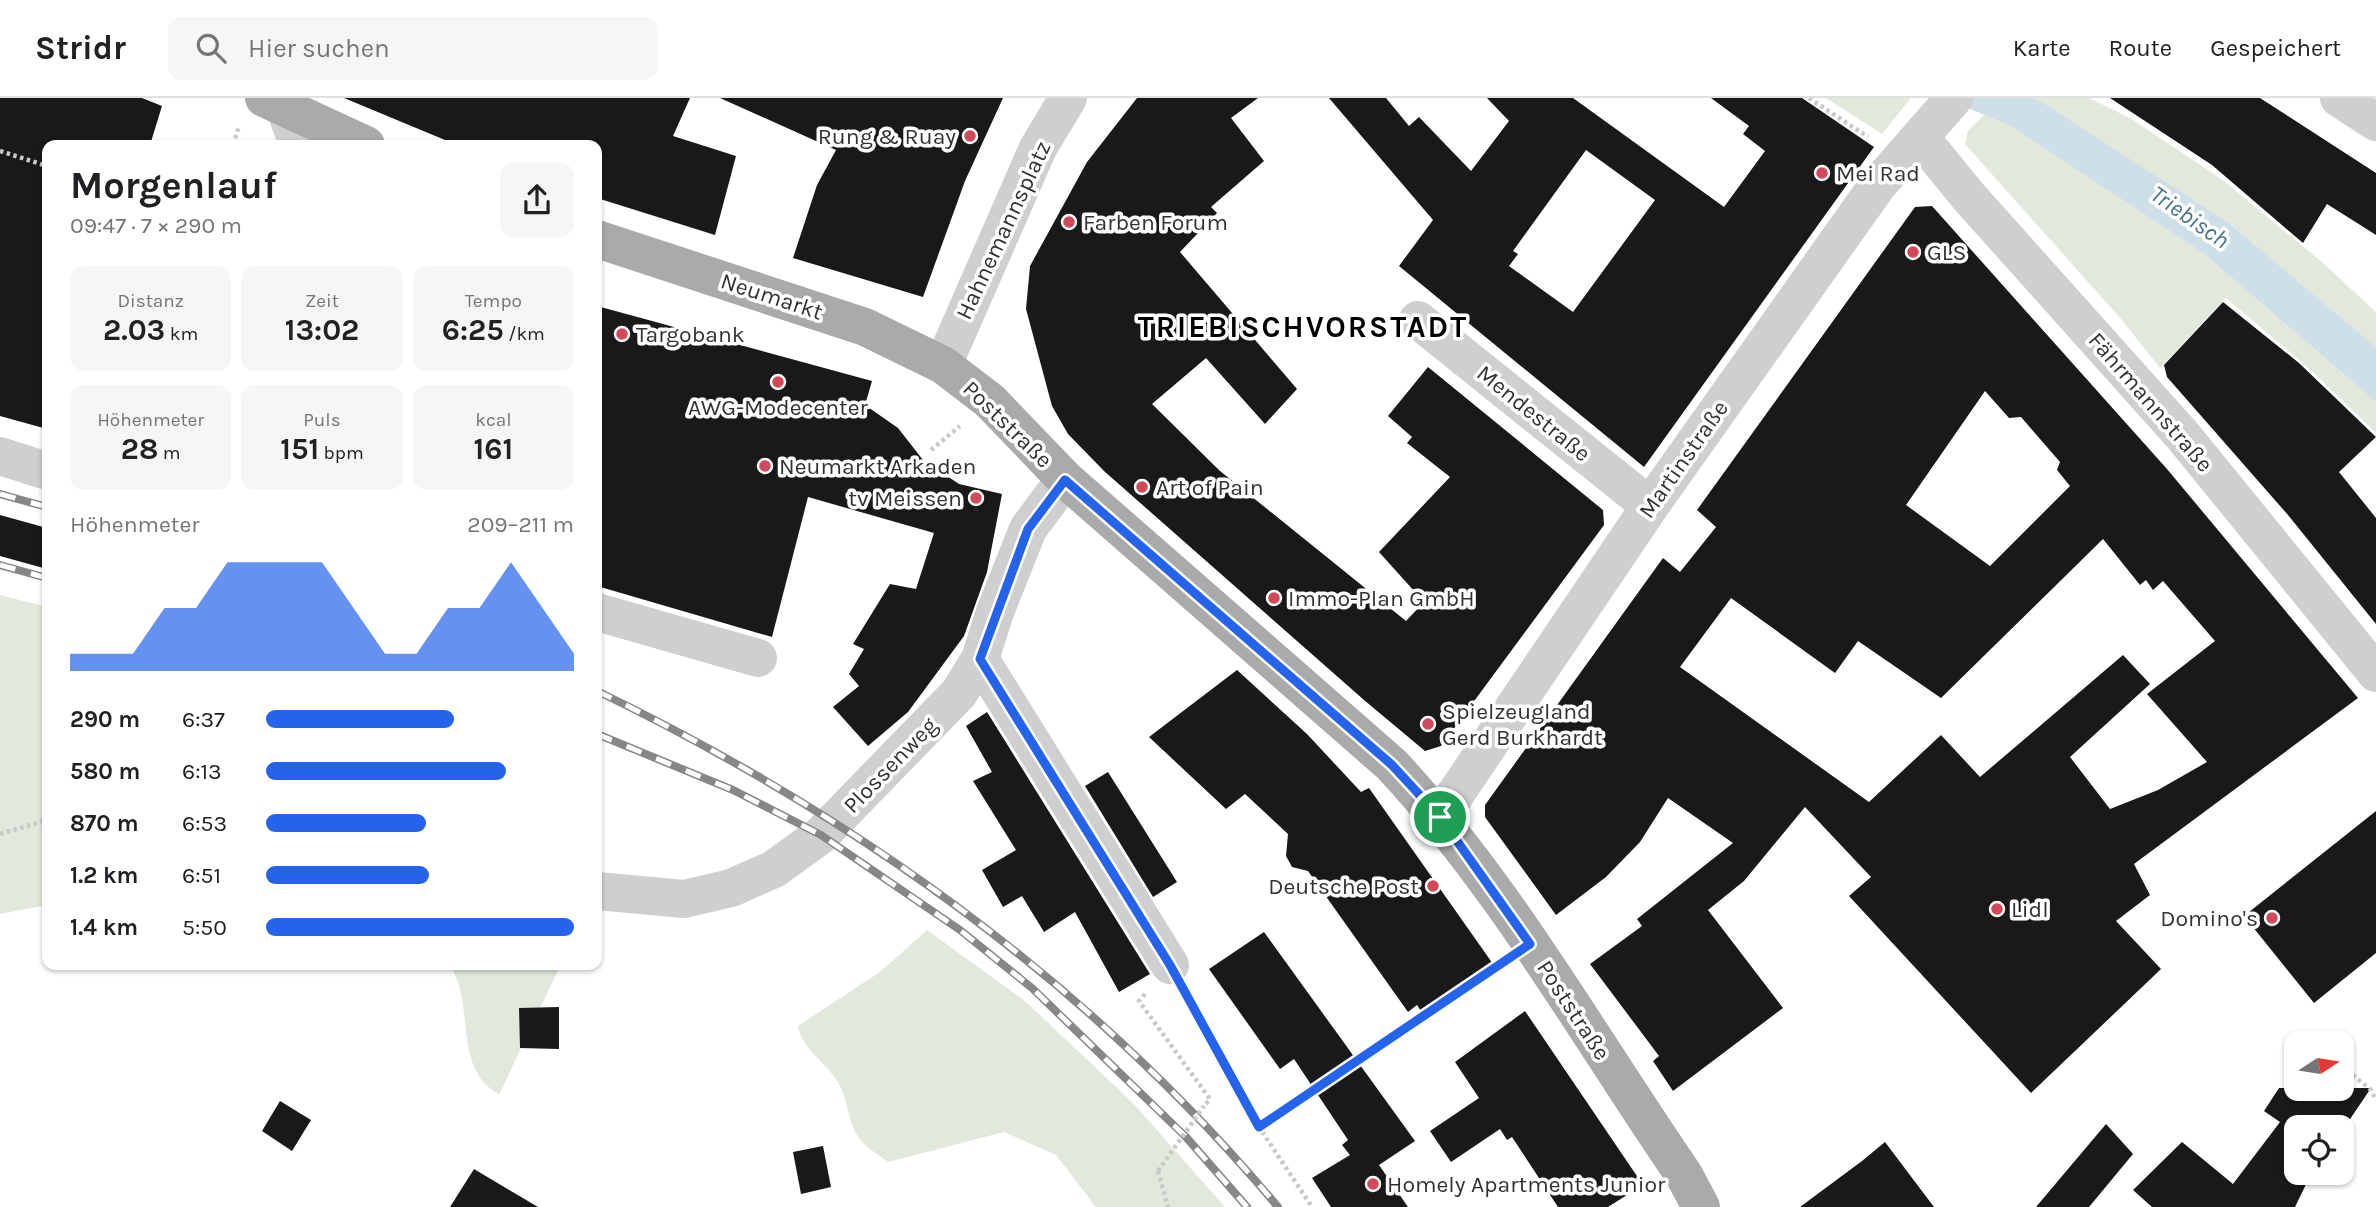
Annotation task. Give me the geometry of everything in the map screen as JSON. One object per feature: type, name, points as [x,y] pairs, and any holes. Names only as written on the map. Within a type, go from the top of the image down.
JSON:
[{"type":"main road","points":[[274,103],[355,140]]},
{"type":"main road","name":"Neumarkt","points":[[602,241],[864,327],[943,365]]},
{"type":"main road","name":"Poststraße","points":[[943,365],[990,401],[1065,480],[1392,765],[1440,817],[1530,944],[1684,1175],[1701,1207]]},
{"type":"street","name":"Hahnemannsplatz","points":[[943,365],[1038,148],[1068,98]]},
{"type":"street","points":[[2339,98],[2376,122]]},
{"type":"street","points":[[274,103],[295,140]]},
{"type":"street","name":"Martinstraße","points":[[1440,817],[1650,506],[1877,186],[1929,127]]},
{"type":"street","name":"Fährmannstraße","points":[[1929,127],[1969,197],[2183,436],[2376,673]]},
{"type":"street","name":"Mendestraße","points":[[1418,320],[1650,506]]},
{"type":"street","points":[[0,456],[42,469]]},
{"type":"street","name":"Plossenweg","points":[[602,891],[684,899],[731,888],[774,869],[836,821],[959,693],[980,659],[1028,529],[1065,480]]},
{"type":"street","points":[[602,613],[758,658]]},
{"type":"street","points":[[980,659],[1170,965]]},
{"type":"path","points":[[1809,98],[1929,127]]},
{"type":"path","points":[[0,151],[42,164]]},
{"type":"path","points":[[0,834],[42,821]]},
{"type":"path","points":[[1259,1127],[1530,944]]},
{"type":"path","points":[[1170,965],[1259,1127],[1312,1207]]},
{"type":"path","points":[[1139,1001],[1210,1099],[1158,1171],[1168,1207]]},
{"type":"path","points":[[2354,1076],[2371,1090],[2376,1100]]},
{"type":"shaded area","points":[[1826,98],[1911,98],[1882,134]]},
{"type":"shaded area","points":[[2033,98],[2089,98],[2130,118],[2220,178],[2322,262],[2376,312],[2376,347],[2229,223]]},
{"type":"shaded area","points":[[1984,115],[2012,127],[2203,253],[2376,402],[2376,433],[2311,370],[2226,298],[2160,368],[2121,319],[1965,144],[1968,131]]},
{"type":"shaded area","points":[[0,595],[42,606],[42,906],[0,914]]},
{"type":"shaded area","points":[[927,930],[1025,1001],[1133,1103],[1225,1207],[1096,1207],[1056,1155],[1004,1132],[888,1162],[865,1145],[855,1131],[840,1085],[808,1047],[798,1026],[880,972]]},
{"type":"shaded area","points":[[452,970],[558,970],[499,1095],[483,1082],[473,1063],[456,977]]},
{"type":"water","name":"Triebisch","points":[[1945,98],[2033,98],[2229,223],[2376,347],[2376,402],[2203,253],[2012,127]]},
{"type":"building","points":[[0,98],[142,98],[162,106],[152,140],[42,140],[42,428],[0,416]]},
{"type":"building","points":[[344,98],[690,98],[673,136],[736,156],[715,235],[602,200],[602,140],[445,140]]},
{"type":"building","points":[[720,98],[1003,98],[965,181],[923,297],[793,258],[817,185],[836,150]]},
{"type":"building","points":[[1137,98],[1258,98],[1231,118],[1264,161],[1211,207],[1217,213],[1180,252],[1297,389],[1265,424],[1206,358],[1152,404],[1220,471],[1406,621],[1424,602],[1379,552],[1450,477],[1407,443],[1412,437],[1388,416],[1428,367],[1603,510],[1604,525],[1441,746],[1425,751],[1364,700],[1104,471],[1068,434],[1052,406],[1026,309],[1030,266],[1087,162]]},
{"type":"building","points":[[1329,98],[1386,98],[1409,126],[1419,117],[1471,171],[1509,121],[1487,98],[1573,98],[1724,207],[1765,151],[1743,134],[1749,126],[1711,98],[1802,98],[1874,147],[1644,467],[1399,266],[1433,220]],"holes":[[[1586,150],[1655,200],[1573,312],[1509,266],[1518,254],[1513,251]]]},
{"type":"building","points":[[2110,98],[2260,98],[2376,173],[2376,235],[2327,204],[2303,243],[2212,165]]},
{"type":"building","points":[[1932,206],[2167,469],[2358,698],[2134,864],[2150,895],[2116,921],[2161,969],[2031,1093],[1849,896],[1871,877],[1805,807],[1744,881],[1708,910],[1783,1008],[1673,1091],[1653,1061],[1659,1056],[1590,964],[1642,926],[1637,919],[1733,843],[1668,798],[1640,842],[1606,877],[1556,915],[1485,817],[1485,805],[1663,558],[1680,572],[1716,527],[1697,510],[1915,207]],"holes":[[[1985,391],[2009,418],[2021,417],[2060,462],[2057,470],[2070,486],[1990,566],[1906,505]],[[2103,539],[2140,585],[2146,580],[2153,590],[2163,581],[2215,641],[2147,694],[2207,762],[2158,790],[2110,809],[2070,757],[2150,684],[2123,655],[1980,777],[1941,735],[1869,802],[1680,667],[1731,598],[1835,673],[1858,641],[1941,698]]]},
{"type":"building","points":[[2223,302],[2299,363],[2376,437],[2339,472],[2376,518],[2376,624],[2288,515],[2167,377],[2164,365]]},
{"type":"building","name":"Neumarkt Arkaden","points":[[602,307],[872,381],[865,405],[898,428],[923,460],[959,484],[1002,494],[987,572],[964,636],[908,712],[868,746],[833,707],[859,686],[849,674],[864,649],[853,644],[890,584],[916,589],[934,533],[808,497],[772,637],[602,587]]},
{"type":"building","points":[[0,515],[42,527],[42,568],[0,556]]},
{"type":"building","points":[[1237,670],[1307,734],[1361,792],[1369,788],[1493,964],[1425,1017],[1417,1005],[1408,1012],[1308,871],[1292,867],[1286,856],[1288,834],[1245,794],[1226,809],[1149,737]]},
{"type":"building","points":[[987,712],[1150,974],[1119,992],[1075,912],[1044,932],[1022,896],[1003,907],[982,870],[1016,850],[973,781],[992,772],[966,726]]},
{"type":"building","points":[[1108,772],[1177,882],[1153,897],[1085,786]]},
{"type":"building","points":[[2376,811],[2376,953],[2314,1003],[2244,916]]},
{"type":"building","points":[[1264,932],[1415,1141],[1379,1165],[1408,1207],[1331,1207],[1312,1178],[1350,1155],[1342,1145],[1348,1140],[1294,1059],[1280,1069],[1209,969]]},
{"type":"building","points":[[559,1007],[559,1049],[520,1048],[519,1008]]},
{"type":"building","points":[[1525,1011],[1643,1185],[1608,1207],[1558,1207],[1512,1137],[1507,1140],[1500,1129],[1451,1162],[1430,1131],[1479,1098],[1455,1062]]},
{"type":"building","points":[[2279,1088],[2284,1088],[2284,1101],[2354,1101],[2354,1088],[2371,1088],[2353,1115],[2284,1115],[2284,1185],[2306,1185],[2295,1207],[2152,1207],[2133,1190],[2182,1142],[2233,1184],[2280,1122],[2264,1111]]},
{"type":"building","points":[[280,1101],[311,1120],[292,1151],[262,1131]]},
{"type":"building","points":[[2106,1124],[2133,1154],[2089,1207],[2036,1207]]},
{"type":"building","points":[[1885,1142],[1934,1207],[1800,1207],[1862,1161]]},
{"type":"building","points":[[823,1146],[831,1187],[801,1194],[793,1152]]},
{"type":"building","points":[[474,1169],[538,1207],[450,1207]]},
{"type":"railway","points":[[0,494],[42,506]]},
{"type":"railway","points":[[0,565],[42,577]]},
{"type":"railway","points":[[602,694],[694,740],[787,793],[878,851],[965,913],[1049,979],[1129,1050],[1206,1126],[1278,1207]]},
{"type":"railway","points":[[602,736],[733,790],[821,835],[960,930],[1032,988],[1186,1137],[1247,1207]]},
{"type":"place","name":"Rung & Ruay","points":[[970,136]]},
{"type":"place","name":"Mei Rad","points":[[1822,173]]},
{"type":"place","name":"Farben Forum","points":[[1069,222]]},
{"type":"place","name":"GLS","points":[[1913,252]]},
{"type":"place","name":"Targobank","points":[[622,334]]},
{"type":"place","name":"AWG-Modecenter","points":[[778,382]]},
{"type":"place","name":"Neumarkt Arkaden","points":[[765,466]]},
{"type":"place","name":"Art of Pain","points":[[1142,487]]},
{"type":"place","name":"tv Meissen","points":[[976,498]]},
{"type":"place","name":"Immo-Plan GmbH","points":[[1274,598]]},
{"type":"place","name":"Spielzeugland Gerd Burkhardt","points":[[1428,724]]},
{"type":"place","name":"Deutsche Post","points":[[1433,886]]},
{"type":"place","name":"Lidl","points":[[1997,909]]},
{"type":"place","name":"Domino's","points":[[2272,918]]},
{"type":"place","name":"Homely Apartments Junior","points":[[1373,1184]]},
{"type":"district","name":"TRIEBISCHVORSTADT","points":[[1303,327]]},
{"type":"route","points":[[1065,480],[1392,765],[1440,817],[1530,944],[1259,1127],[1170,965],[980,659],[995,612],[1028,529],[1065,480]]}]
